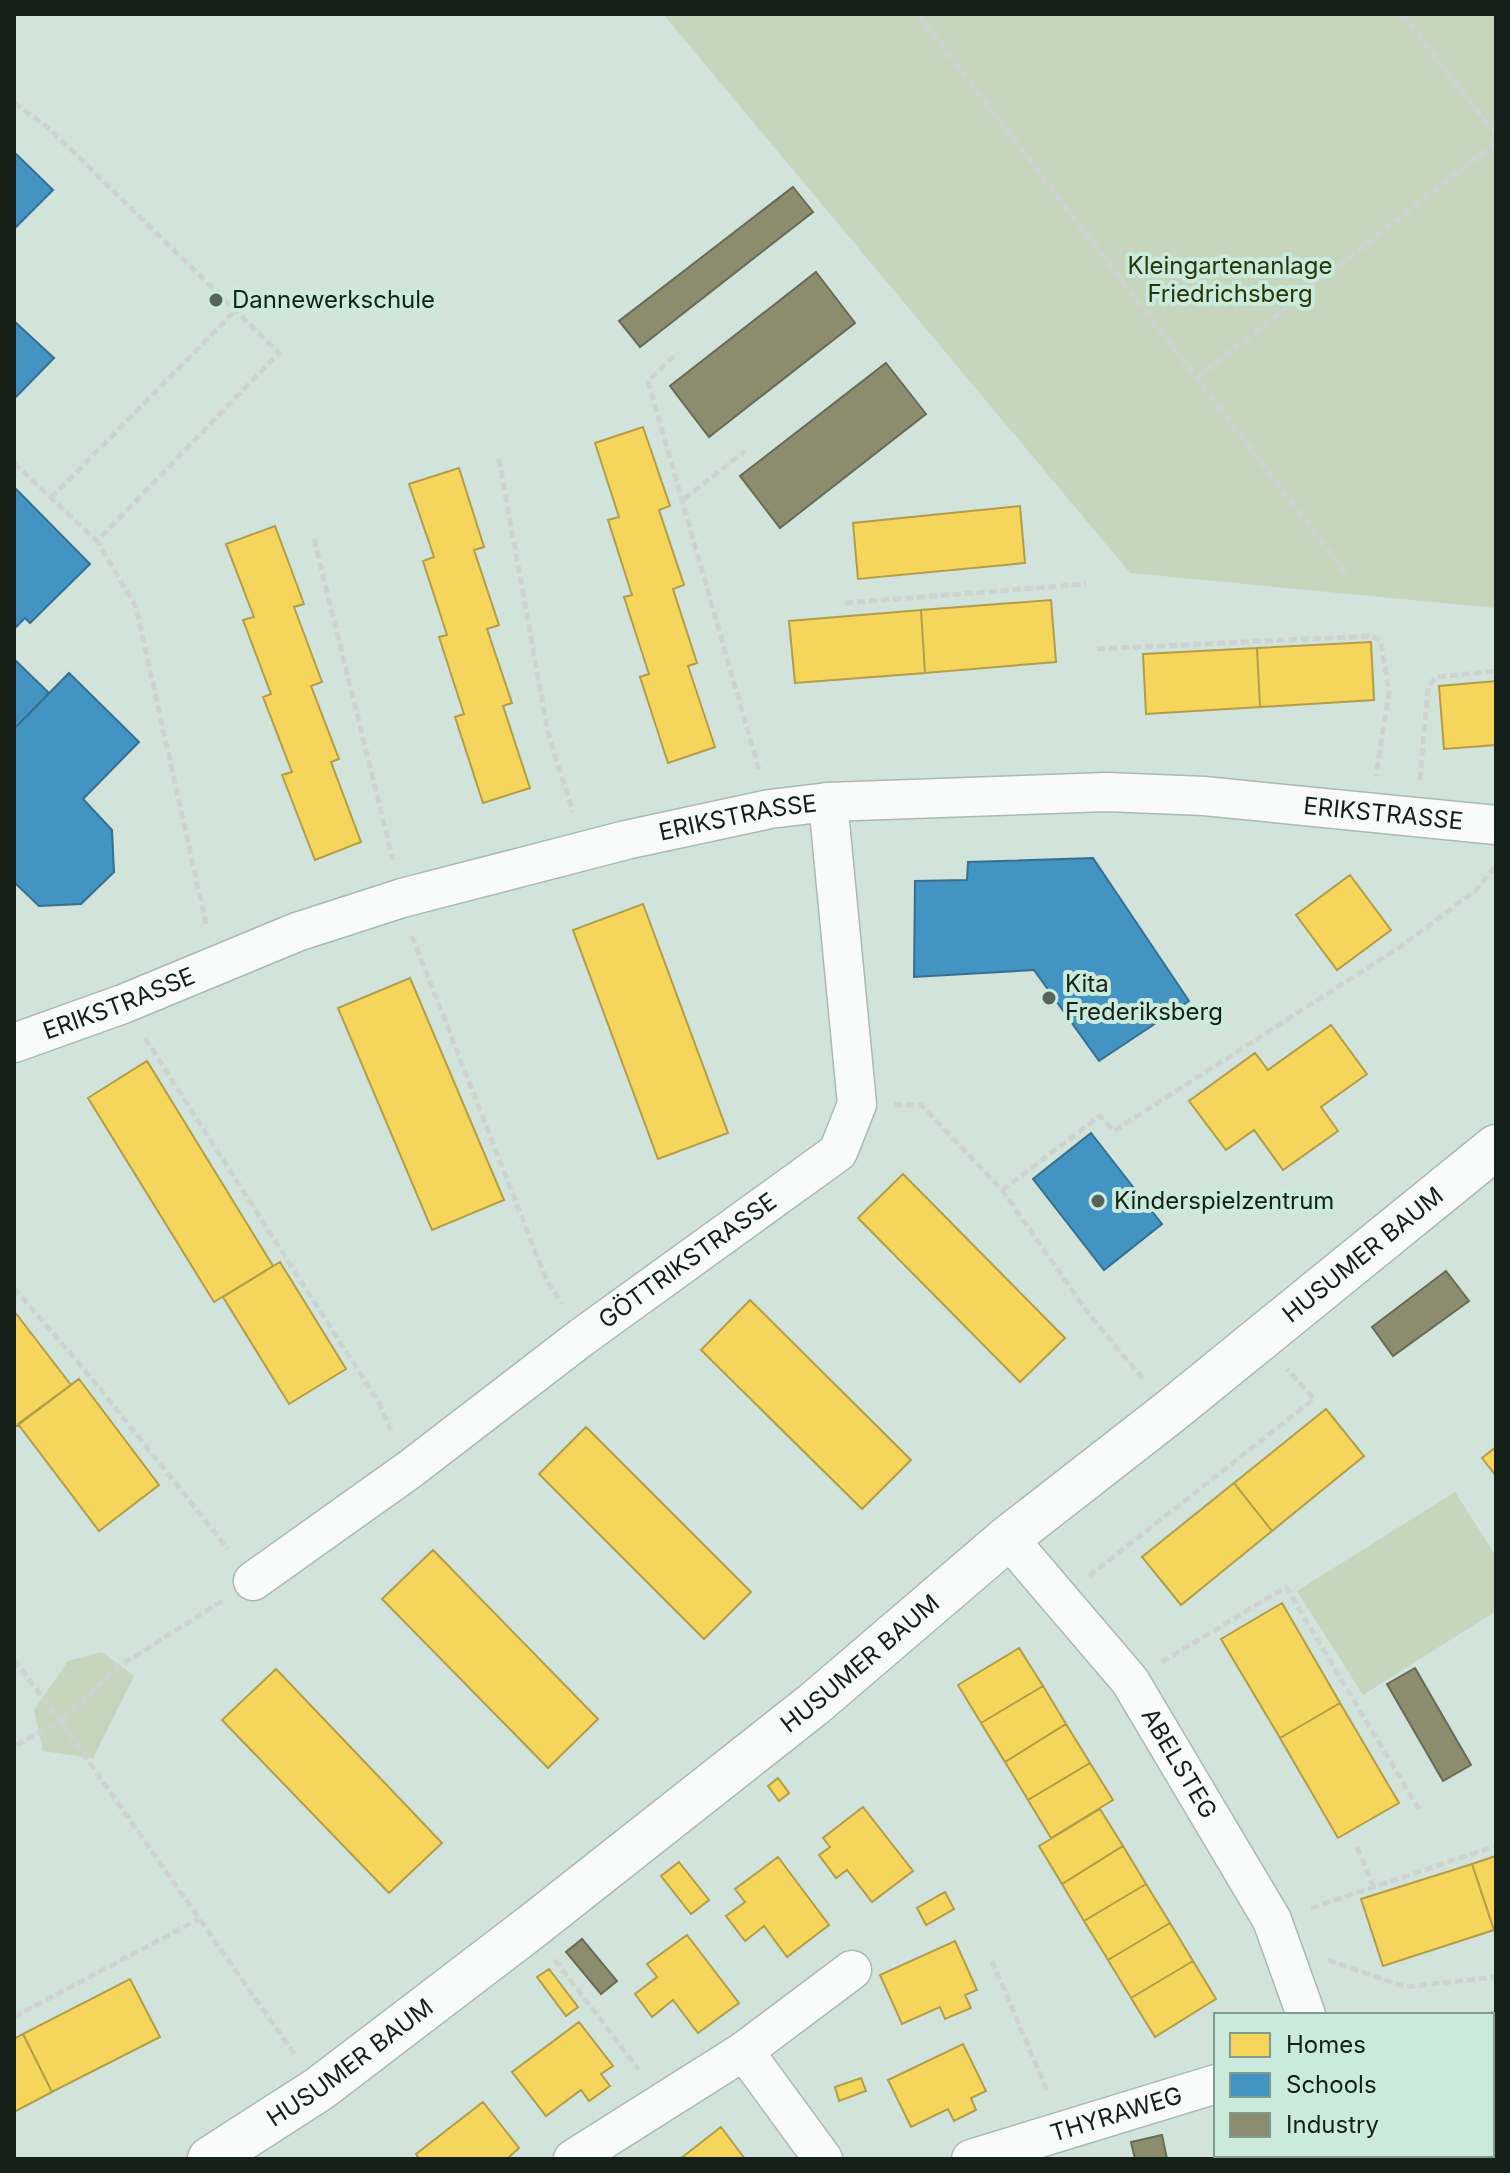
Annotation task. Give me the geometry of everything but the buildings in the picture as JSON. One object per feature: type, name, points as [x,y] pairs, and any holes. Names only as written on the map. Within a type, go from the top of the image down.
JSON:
[{"type":"street","name":"ERIKSTRASSE","points":[[14,1043],[123,1004],[297,932],[402,898],[585,851],[770,809],[828,802],[1107,792],[1204,796],[1496,825]]},
{"type":"street","name":"GÖTTRIKSTRASSE","points":[[253,1581],[409,1470],[582,1337],[838,1152],[857,1104],[828,802]]},
{"type":"street","name":"HUSUMER BAUM","points":[[210,2159],[319,2089],[530,1928],[814,1704],[1008,1538],[1496,1147]]},
{"type":"street","name":"ABELSTEG","points":[[1008,1538],[1130,1681],[1272,1920],[1305,2013]]},
{"type":"street","points":[[573,2159],[744,2051],[852,1970]]},
{"type":"street","points":[[744,2051],[823,2159]]},
{"type":"street","name":"THYRAWEG","points":[[971,2159],[1214,2085]]},
{"type":"path","points":[[918,14],[1348,576]]},
{"type":"path","points":[[1402,14],[1496,135]]},
{"type":"path","points":[[14,103],[50,129],[279,353],[97,541]]},
{"type":"path","points":[[1197,378],[1496,142]]},
{"type":"path","points":[[51,498],[236,310]]},
{"type":"path","points":[[674,356],[648,381],[770,809]]},
{"type":"path","points":[[684,499],[745,451]]},
{"type":"path","points":[[499,459],[548,733],[585,851]]},
{"type":"path","points":[[14,463],[97,541],[136,607],[215,964]]},
{"type":"path","points":[[314,539],[413,939],[546,1279],[582,1337]]},
{"type":"path","points":[[845,603],[1086,584]]},
{"type":"path","points":[[1097,649],[1371,636],[1381,641],[1389,692],[1370,812]]},
{"type":"path","points":[[1417,817],[1428,687],[1436,677],[1496,671]]},
{"type":"path","points":[[1002,1190],[1100,1116],[1114,1131],[1400,947],[1476,890],[1496,866]]},
{"type":"path","points":[[123,1004],[379,1403],[409,1470]]},
{"type":"path","points":[[857,1104],[921,1105],[1002,1190],[1088,1313],[1145,1381]]},
{"type":"path","points":[[14,1288],[89,1375],[253,1581],[118,1667],[61,1722],[14,1746]]},
{"type":"path","points":[[1060,1599],[1314,1399],[1258,1338]]},
{"type":"path","points":[[1130,1681],[1286,1587],[1420,1811]]},
{"type":"path","points":[[14,1660],[319,2089]]},
{"type":"path","points":[[1272,1920],[1496,1846]]},
{"type":"path","points":[[1357,1847],[1373,1886]]},
{"type":"path","points":[[14,2017],[199,1919]]},
{"type":"path","points":[[530,1928],[663,2103]]},
{"type":"path","points":[[1318,1956],[1405,1987],[1496,1977]]},
{"type":"path","points":[[992,1961],[1064,2131]]},
{"type":"green space","name":"Kleingartenanlage Friedrichsberg","points":[[663,14],[1496,14],[1496,608],[1130,573]]},
{"type":"green space","points":[[1455,1492],[1496,1556],[1496,1611],[1363,1695],[1297,1591]]},
{"type":"green space","points":[[102,1652],[134,1676],[93,1758],[43,1751],[34,1710],[68,1661]]},
{"type":"place","name":"Dannewerkschule","points":[[216,300]]},
{"type":"place","name":"Kita Frederiksberg","points":[[1049,998]]},
{"type":"place","name":"Kinderspielzentrum","points":[[1098,1201]]}]
